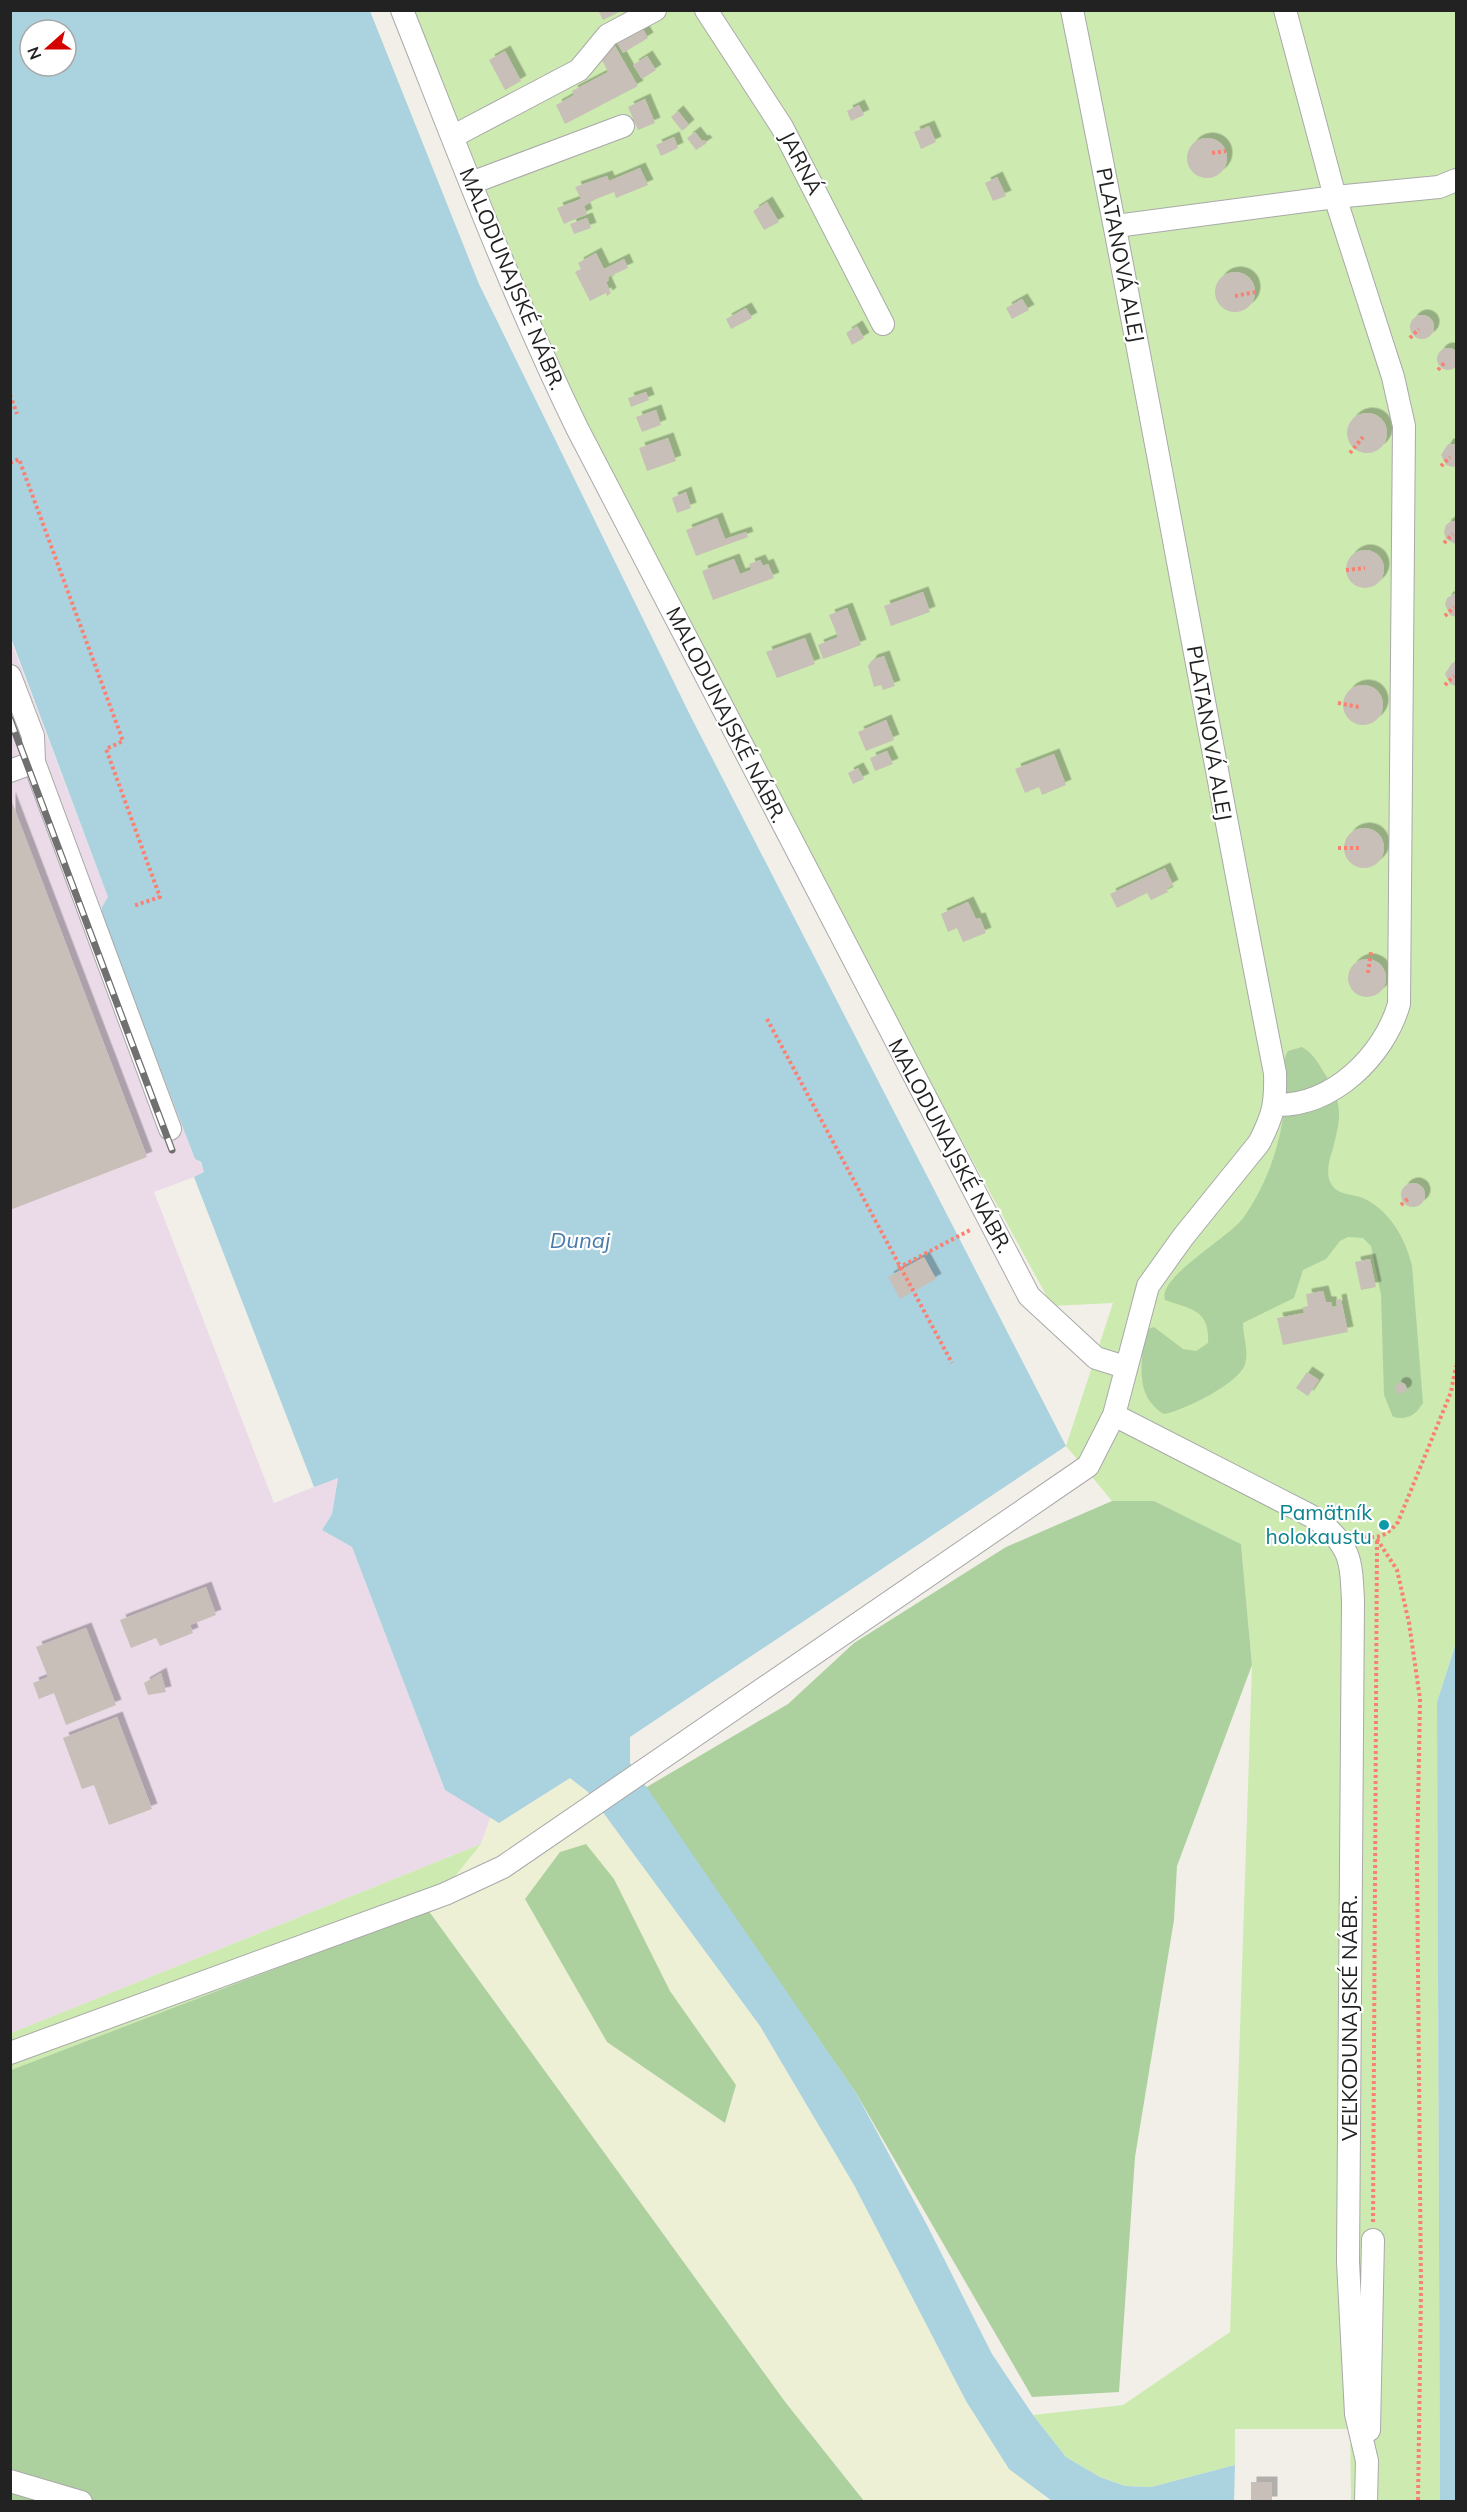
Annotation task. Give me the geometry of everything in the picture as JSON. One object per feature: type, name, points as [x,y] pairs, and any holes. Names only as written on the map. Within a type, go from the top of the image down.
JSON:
[{"type":"street","name":"MALODUNAJSKÉ NÁBR.","points":[[402,10],[540,351],[1029,1296],[1096,1358],[1125,1367]]},
{"type":"street","points":[[452,137],[579,70],[608,35],[655,10]]},
{"type":"street","name":"JARNÁ","points":[[706,10],[782,127],[883,324]]},
{"type":"street","name":"PLATANOVÁ ALEJ","points":[[10,2053],[445,1894],[503,1867],[1088,1466],[1114,1415],[1148,1286],[1183,1237],[1259,1143],[1276,1105],[1275,1073],[1219,791],[1116,226],[1072,10]]},
{"type":"street","points":[[1276,1105],[1305,1103],[1344,1082],[1362,1067],[1385,1037],[1399,1004],[1404,426],[1393,377],[1335,197],[1285,10]]},
{"type":"street","points":[[471,183],[531,158],[623,126]]},
{"type":"street","points":[[1116,226],[1335,197],[1439,187],[1456,180]]},
{"type":"street","points":[[10,676],[33,736],[34,762],[170,1129]]},
{"type":"street","points":[[10,771],[34,762]]},
{"type":"street","name":"VEĽKODUNAJSKÉ NÁBR.","points":[[1114,1415],[1317,1519],[1338,1536],[1348,1554],[1353,1601],[1350,2329],[1356,2414],[1367,2461],[1366,2502]]},
{"type":"street","points":[[1367,2461],[1372,2390],[1373,2240]]},
{"type":"street","points":[[10,2481],[81,2502]]},
{"type":"path","points":[[1212,153],[1226,151]]},
{"type":"path","points":[[1235,296],[1256,292]]},
{"type":"path","points":[[1410,338],[1419,329]]},
{"type":"path","points":[[1438,370],[1446,361]]},
{"type":"path","points":[[11,396],[17,414]]},
{"type":"path","points":[[1350,453],[1363,437]]},
{"type":"path","points":[[1442,466],[1450,457]]},
{"type":"path","points":[[10,463],[20,459],[123,741],[106,749],[160,897],[133,906]]},
{"type":"path","points":[[1444,543],[1453,534]]},
{"type":"path","points":[[1346,570],[1365,568]]},
{"type":"path","points":[[1445,616],[1454,607]]},
{"type":"path","points":[[1445,685],[1454,676]]},
{"type":"path","points":[[1338,703],[1359,707]]},
{"type":"path","points":[[1338,848],[1359,848]]},
{"type":"path","points":[[1368,973],[1371,952]]},
{"type":"path","points":[[767,1019],[898,1268],[952,1363]]},
{"type":"path","points":[[1401,1206],[1410,1197]]},
{"type":"path","points":[[898,1268],[957,1237]]},
{"type":"path","points":[[1377,1539],[1389,1533],[1398,1522],[1451,1392],[1456,1366]]},
{"type":"path","points":[[1373,2240],[1377,1539]]},
{"type":"path","points":[[1377,1539],[1397,1570],[1409,1623],[1420,1699],[1417,1910],[1420,2290],[1418,2502]]},
{"type":"shaded area","points":[[10,638],[108,897],[102,907],[103,917],[195,1159],[200,1162],[205,1173],[154,1192],[274,1503],[338,1477],[332,1514],[322,1530],[352,1547],[445,1790],[491,1816],[481,1844],[11,2033]]},
{"type":"green space","points":[[411,11],[1456,11],[1456,1643],[1437,1702],[1440,2501],[1351,2501],[1350,2429],[1235,2429],[1235,2465],[1151,2487],[1125,2486],[1100,2477],[1066,2457],[1033,2415],[1123,2405],[1230,2332],[1252,1665],[1241,1544],[1154,1501],[1112,1501],[1066,1446],[1113,1303],[1052,1306],[859,952],[569,393]]},
{"type":"green space","points":[[1302,1047],[1318,1062],[1338,1103],[1339,1121],[1328,1169],[1332,1185],[1340,1192],[1367,1200],[1384,1213],[1397,1228],[1409,1256],[1412,1266],[1423,1403],[1410,1416],[1393,1417],[1384,1395],[1381,1295],[1371,1246],[1363,1238],[1348,1237],[1340,1241],[1326,1259],[1303,1270],[1294,1298],[1243,1323],[1246,1359],[1241,1371],[1233,1379],[1197,1402],[1164,1414],[1154,1407],[1144,1389],[1142,1368],[1144,1335],[1148,1329],[1154,1327],[1183,1349],[1196,1351],[1208,1343],[1206,1323],[1202,1317],[1197,1312],[1165,1300],[1165,1291],[1182,1269],[1236,1226],[1253,1203],[1274,1157],[1282,1125],[1286,1091],[1284,1065],[1286,1056],[1288,1051]]},
{"type":"green space","points":[[1112,1501],[1154,1501],[1241,1544],[1252,1665],[1177,1866],[1174,1920],[1135,2157],[1119,2392],[1032,2397],[856,2093],[645,1788],[788,1704],[854,1643],[1006,1547]]},
{"type":"green space","points":[[570,1778],[588,1792],[760,2026],[854,2185],[966,2401],[1044,2497],[1052,2501],[864,2501],[786,2403],[428,1910],[481,1844],[491,1816],[499,1823]],"holes":[[[670,1991],[736,2085],[725,2123],[607,2041]]]},
{"type":"green space","points":[[481,1844],[428,1910],[11,2070],[11,2033]]},
{"type":"green space","points":[[586,1844],[614,1879],[670,1991],[736,2085],[725,2123],[607,2042],[525,1899],[560,1852]]},
{"type":"green space","points":[[428,1910],[786,2403],[864,2501],[11,2502],[11,2070]]},
{"type":"water","name":"Dunaj","points":[[11,11],[370,11],[479,284],[691,717],[1066,1446],[630,1737],[630,1763],[856,2093],[928,2227],[992,2354],[1033,2415],[1066,2457],[1100,2477],[1125,2486],[1151,2487],[1235,2465],[1234,2501],[1052,2501],[1009,2469],[966,2401],[854,2185],[760,2026],[588,1792],[570,1778],[499,1823],[445,1790],[352,1547],[322,1530],[332,1514],[338,1478],[314,1487],[194,1177],[204,1172],[201,1162],[195,1159],[102,917],[102,907],[108,897],[11,638]]},
{"type":"water","points":[[1456,1643],[1456,2501],[1440,2502],[1437,1702]]},
{"type":"building","points":[[598,10],[623,10],[603,20]]},
{"type":"building","points":[[640,24],[648,38],[623,53],[615,39]]},
{"type":"building","points":[[615,46],[638,86],[565,124],[556,105],[574,95],[572,91],[608,72],[599,54]]},
{"type":"building","points":[[505,51],[521,81],[505,90],[489,60]]},
{"type":"building","points":[[647,56],[656,70],[642,79],[633,65]]},
{"type":"building","points":[[645,99],[655,123],[638,130],[628,107]]},
{"type":"building","points":[[859,105],[864,115],[851,121],[847,111]]},
{"type":"building","points":[[678,111],[689,125],[682,131],[671,117]]},
{"type":"building","points":[[929,126],[936,142],[921,149],[914,132]]},
{"type":"building","points":[[695,132],[702,141],[707,143],[696,150],[687,138]]},
{"type":"building","points":[[674,137],[678,148],[661,156],[656,145]]},
{"type":"building","points":[[1207,138],[1221,144],[1227,158],[1221,172],[1207,178],[1193,172],[1187,158],[1193,144]]},
{"type":"building","points":[[640,168],[648,185],[616,198],[614,192],[596,199],[584,206],[587,214],[564,224],[557,208],[581,199],[575,187],[607,176],[609,181]]},
{"type":"building","points":[[997,177],[1006,196],[993,201],[985,183]]},
{"type":"building","points":[[767,202],[779,222],[764,230],[753,211]]},
{"type":"building","points":[[587,218],[591,228],[574,234],[570,224]]},
{"type":"building","points":[[596,253],[604,269],[624,259],[628,268],[608,277],[609,280],[606,282],[611,293],[590,301],[575,272],[581,269],[578,263]]},
{"type":"building","points":[[1235,272],[1249,278],[1255,292],[1249,306],[1235,312],[1221,306],[1215,292],[1221,278]]},
{"type":"building","points":[[1022,299],[1029,310],[1012,319],[1006,308]]},
{"type":"building","points":[[746,308],[752,318],[731,329],[726,319]]},
{"type":"building","points":[[1422,315],[1430,319],[1434,327],[1430,335],[1422,339],[1414,335],[1410,327],[1414,319]]},
{"type":"building","points":[[857,326],[864,338],[852,345],[846,333]]},
{"type":"building","points":[[1448,348],[1456,351],[1459,359],[1456,367],[1448,370],[1440,367],[1437,359],[1440,351]]},
{"type":"building","points":[[646,392],[649,400],[631,407],[628,398]]},
{"type":"building","points":[[656,410],[661,425],[642,432],[636,417]]},
{"type":"building","points":[[1367,413],[1381,419],[1387,433],[1381,447],[1367,453],[1353,447],[1347,433],[1353,419]]},
{"type":"building","points":[[668,438],[676,461],[647,471],[639,448]]},
{"type":"building","points":[[1448,444],[1456,444],[1456,466],[1453,467],[1446,465],[1441,455]]},
{"type":"building","points":[[686,492],[691,508],[677,513],[672,498]]},
{"type":"building","points":[[717,518],[725,539],[746,532],[748,537],[696,556],[686,530]]},
{"type":"building","points":[[1451,521],[1456,521],[1455,544],[1446,539],[1444,532],[1446,525]]},
{"type":"building","points":[[1365,550],[1379,555],[1384,569],[1379,583],[1365,588],[1351,583],[1346,569],[1351,555]]},
{"type":"building","points":[[734,559],[740,574],[751,570],[749,564],[760,560],[763,566],[768,564],[774,578],[713,600],[702,571]]},
{"type":"building","points":[[923,592],[930,612],[891,626],[884,606]]},
{"type":"building","points":[[1456,593],[1456,617],[1450,615],[1445,605],[1447,598]]},
{"type":"building","points":[[847,608],[861,645],[823,659],[818,645],[838,637],[829,615]]},
{"type":"building","points":[[805,638],[815,664],[777,678],[766,652]]},
{"type":"building","points":[[884,656],[895,686],[883,690],[881,685],[874,687],[868,666],[872,660]]},
{"type":"building","points":[[1452,663],[1456,663],[1456,686],[1450,684],[1445,674]]},
{"type":"building","points":[[1363,685],[1377,691],[1383,705],[1377,719],[1363,725],[1349,719],[1343,705],[1349,691]]},
{"type":"building","points":[[886,720],[894,740],[866,751],[858,732]]},
{"type":"building","points":[[887,751],[893,764],[875,771],[870,758]]},
{"type":"building","points":[[1054,754],[1066,785],[1042,795],[1039,787],[1025,793],[1015,769]]},
{"type":"building","points":[[858,768],[864,779],[853,784],[848,773]]},
{"type":"building","points":[[10,797],[147,1157],[10,1210]]},
{"type":"building","points":[[1364,828],[1378,834],[1384,848],[1378,862],[1364,868],[1350,862],[1344,848],[1350,834]]},
{"type":"building","points":[[1165,868],[1173,885],[1166,889],[1168,892],[1151,900],[1147,893],[1117,908],[1110,894]]},
{"type":"building","points":[[968,902],[976,919],[980,918],[986,933],[963,942],[957,928],[948,932],[941,914]]},
{"type":"building","points":[[1367,959],[1381,964],[1386,978],[1381,992],[1367,997],[1353,992],[1348,978],[1353,964]]},
{"type":"building","points":[[1413,1183],[1421,1187],[1425,1195],[1421,1203],[1413,1207],[1405,1203],[1401,1195],[1405,1187]]},
{"type":"building","points":[[924,1257],[936,1279],[900,1299],[888,1277]]},
{"type":"building","points":[[1370,1259],[1376,1287],[1361,1290],[1355,1262]]},
{"type":"building","points":[[1323,1291],[1326,1302],[1331,1302],[1332,1307],[1337,1306],[1336,1300],[1341,1299],[1348,1332],[1283,1345],[1277,1318],[1304,1313],[1303,1307],[1308,1306],[1306,1294]]},
{"type":"building","points":[[1307,1372],[1319,1380],[1308,1396],[1296,1388]]},
{"type":"building","points":[[1401,1382],[1407,1388],[1401,1394],[1395,1388]]},
{"type":"building","points":[[206,1587],[216,1615],[190,1625],[193,1633],[160,1646],[156,1638],[131,1648],[120,1620]]},
{"type":"building","points":[[86,1628],[116,1705],[66,1725],[54,1693],[39,1699],[33,1683],[48,1677],[36,1647]]},
{"type":"building","points":[[161,1673],[166,1692],[148,1695],[144,1683]]},
{"type":"building","points":[[117,1717],[152,1809],[109,1825],[94,1785],[82,1789],[63,1738]]},
{"type":"building","points":[[1251,2482],[1272,2482],[1272,2502],[1251,2502]]},
{"type":"railway","points":[[10,719],[172,1150]]},
{"type":"place","name":"Pamätník holokaustu","points":[[1384,1525]]}]
